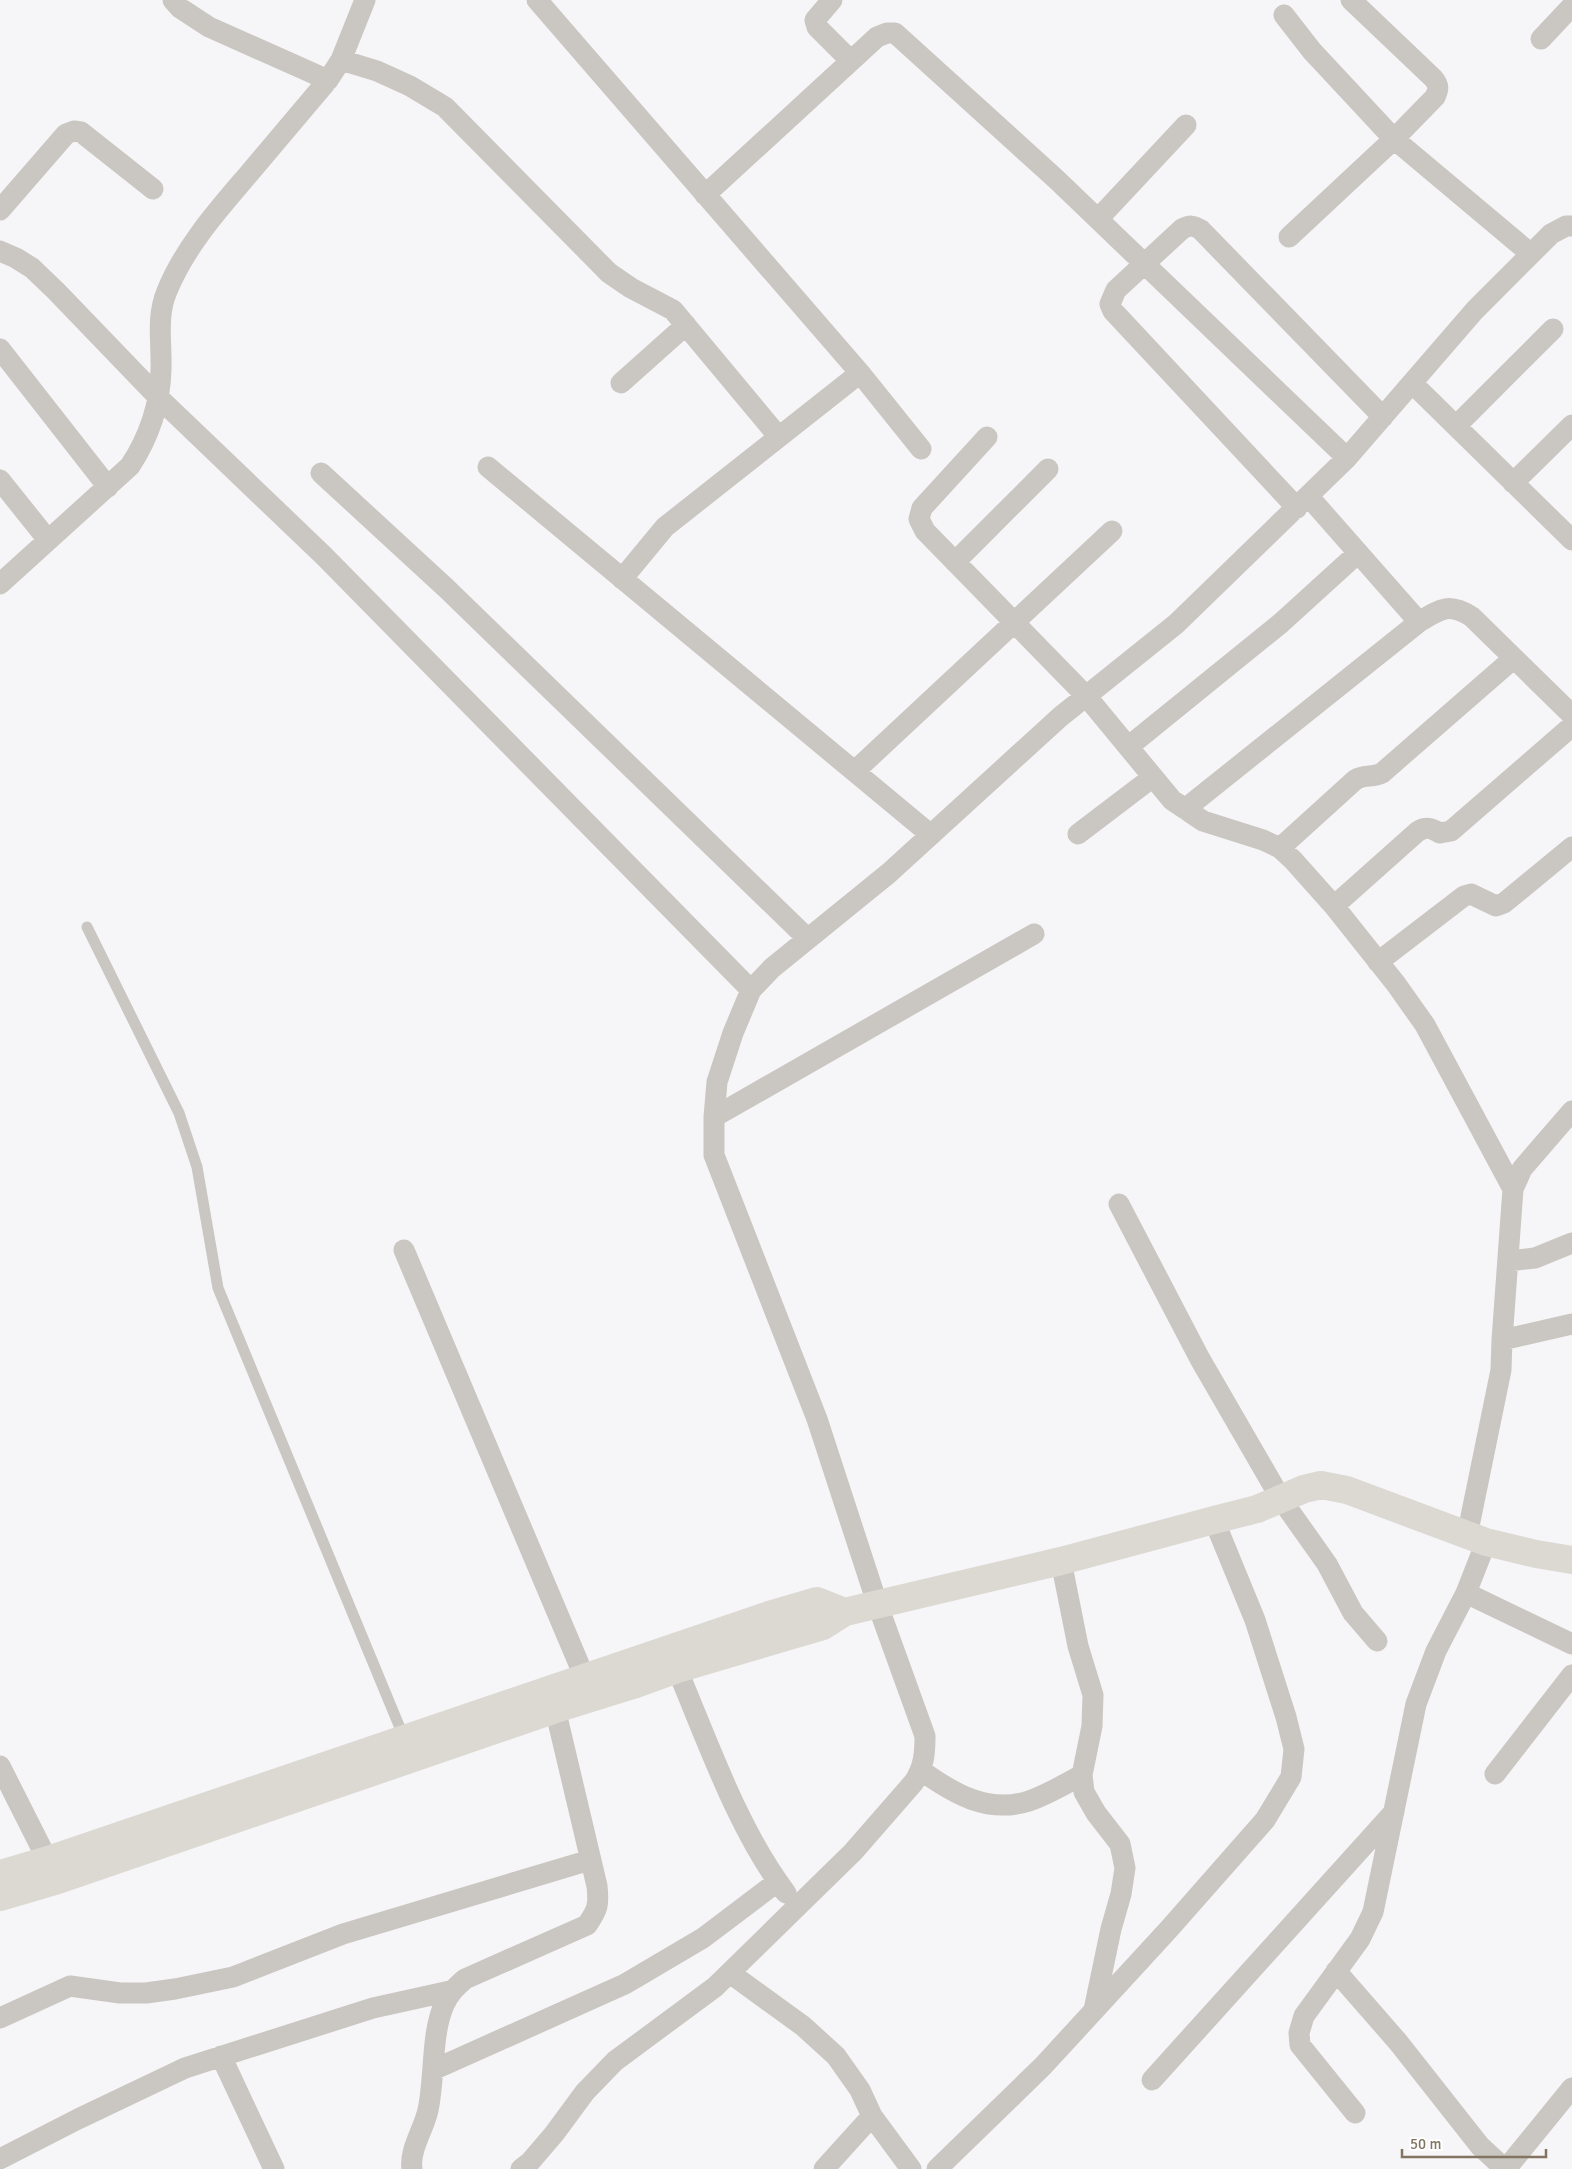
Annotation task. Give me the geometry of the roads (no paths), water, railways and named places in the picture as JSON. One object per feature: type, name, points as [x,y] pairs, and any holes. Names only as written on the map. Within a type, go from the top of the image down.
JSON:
[{"type":"street","points":[[173,0],[180,8],[208,27],[328,80]]},
{"type":"street","points":[[0,584],[130,466],[142,448],[159,398],[161,368],[160,318],[167,292],[186,255],[208,221],[328,80],[341,60],[365,0]]},
{"type":"street","points":[[537,0],[860,373],[921,449]]},
{"type":"street","points":[[832,0],[815,20],[817,27],[851,61]]},
{"type":"street","points":[[1289,237],[1394,138],[1435,97],[1439,90],[1438,84],[1351,0]]},
{"type":"street","points":[[1541,39],[1572,6]]},
{"type":"street","points":[[1284,15],[1312,51],[1394,138],[1531,254]]},
{"type":"street","points":[[705,195],[877,37],[887,33],[895,33],[1144,262],[1347,458]]},
{"type":"street","points":[[341,60],[377,71],[402,82],[445,107],[609,273],[631,288],[673,310],[778,436]]},
{"type":"street","points":[[1098,219],[1186,125]]},
{"type":"street","points":[[0,210],[66,134],[74,130],[81,132],[153,189]]},
{"type":"street","points":[[1383,417],[1201,230],[1189,225],[1144,262],[1111,297],[1110,304],[1113,310],[1303,502],[1358,553],[1419,622]]},
{"type":"street","points":[[521,2169],[530,2162],[554,2134],[585,2092],[615,2062],[694,2004],[730,1973],[853,1852],[922,1771],[925,1754],[925,1736],[877,1603],[817,1419],[714,1155],[714,1117],[717,1082],[733,1034],[751,990],[772,968],[807,938],[889,873],[1060,717],[1176,624],[1347,458],[1475,310],[1551,234],[1566,226],[1572,226]]},
{"type":"street","points":[[0,251],[32,268],[159,398],[324,556],[751,990]]},
{"type":"street","points":[[621,383],[686,325]]},
{"type":"street","points":[[1456,426],[1554,329]]},
{"type":"street","points":[[0,349],[108,487]]},
{"type":"street","points":[[622,579],[665,527],[860,373]]},
{"type":"street","points":[[1412,383],[1572,540]]},
{"type":"street","points":[[1513,482],[1572,425]]},
{"type":"street","points":[[987,438],[922,508],[919,519],[925,531],[1087,697],[1172,800],[1203,821],[1263,840],[1280,848],[1293,860],[1334,906],[1425,1026],[1513,1189]]},
{"type":"street","points":[[488,467],[855,771],[927,838]]},
{"type":"street","points":[[955,562],[1048,469]]},
{"type":"street","points":[[321,473],[446,588],[807,938]]},
{"type":"street","points":[[0,480],[48,540]]},
{"type":"street","points":[[855,771],[1112,531]]},
{"type":"street","points":[[1128,747],[1281,623],[1358,553]]},
{"type":"street","points":[[1185,809],[1419,622],[1436,611],[1449,608],[1460,610],[1472,617],[1572,715]]},
{"type":"street","points":[[1280,848],[1355,780],[1362,776],[1376,777],[1382,773],[1514,658]]},
{"type":"street","points":[[1334,906],[1417,832],[1424,828],[1431,828],[1440,833],[1451,831],[1572,726]]},
{"type":"street","points":[[1078,834],[1153,777]]},
{"type":"street","points":[[1378,962],[1464,896],[1471,894],[1496,906],[1504,903],[1572,847]]},
{"type":"street","points":[[714,1117],[1034,934]]},
{"type":"street","points":[[1355,2113],[1300,2045],[1299,2033],[1304,2016],[1360,1939],[1373,1912],[1416,1704],[1436,1651],[1466,1592],[1476,1539],[1501,1370],[1513,1189],[1522,1169],[1572,1111]]},
{"type":"street","points":[[1119,1204],[1200,1359],[1280,1499],[1326,1564],[1353,1613],[1377,1641]]},
{"type":"street","points":[[1508,1261],[1535,1258],[1572,1243]]},
{"type":"street","points":[[404,1250],[584,1676]]},
{"type":"street","points":[[1502,1340],[1572,1324]]},
{"type":"street","points":[[0,1874],[53,1870],[674,1658],[817,1601],[845,1612],[1061,1561],[1257,1509],[1304,1489],[1321,1485],[1347,1490],[1476,1539],[1536,1554],[1572,1560]]},
{"type":"street","points":[[936,2169],[1042,2066],[1094,2011],[1265,1820],[1291,1777],[1294,1749],[1286,1717],[1255,1620],[1214,1520]]},
{"type":"street","points":[[1061,1561],[1078,1646],[1093,1695],[1092,1726],[1082,1776],[1084,1792],[1096,1813],[1120,1844],[1125,1868],[1121,1894],[1111,1928],[1094,2011]]},
{"type":"street","points":[[1466,1592],[1572,1644]]},
{"type":"street","points":[[0,1897],[53,1870],[405,1740],[553,1699],[584,1676],[674,1658]]},
{"type":"street","points":[[674,1658],[739,1812],[764,1862],[796,1907]]},
{"type":"street","points":[[1495,1774],[1572,1675]]},
{"type":"street","points":[[0,2159],[185,2068],[373,2008],[450,1991],[465,1979],[587,1925],[597,1911],[598,1900],[553,1699]]},
{"type":"street","points":[[0,1766],[53,1870]]},
{"type":"street","points":[[922,1771],[946,1789],[985,1804],[1008,1804],[1028,1801],[1082,1776]]},
{"type":"street","points":[[1152,2080],[1394,1812]]},
{"type":"street","points":[[0,2018],[70,1986],[146,1993],[233,1977],[343,1934],[590,1860]]},
{"type":"street","points":[[434,2070],[626,1984],[702,1938],[777,1882]]},
{"type":"street","points":[[1336,1971],[1398,2042],[1480,2146],[1505,2169],[1572,2088]]},
{"type":"street","points":[[730,1973],[803,2026],[836,2056],[860,2090],[872,2116],[911,2169]]},
{"type":"street","points":[[410,2168],[428,2111],[438,2024],[450,1991]]},
{"type":"street","points":[[222,2056],[274,2169]]},
{"type":"street","points":[[824,2169],[872,2116]]},
{"type":"lane","points":[[87,927],[178,1113],[197,1167],[218,1288],[405,1740]]}]
